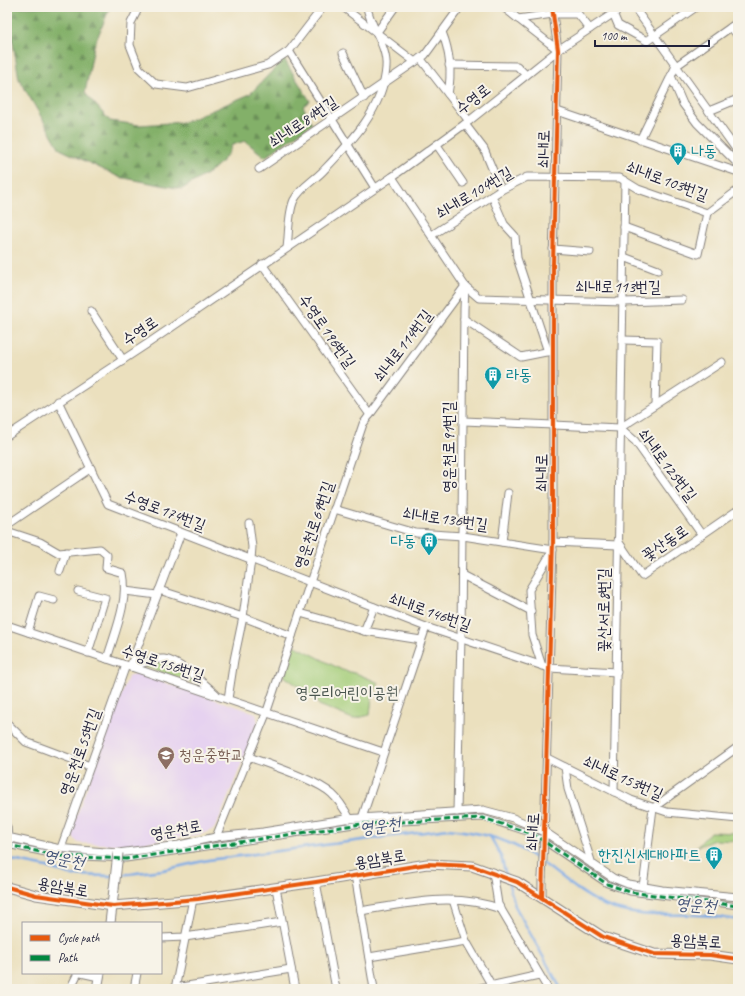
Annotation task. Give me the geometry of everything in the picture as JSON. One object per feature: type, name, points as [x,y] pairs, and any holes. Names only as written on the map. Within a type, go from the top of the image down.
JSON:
[{"type":"street","points":[[139,7],[131,23],[130,45],[139,68],[156,84],[187,88],[268,65],[289,51],[323,7]]},
{"type":"street","points":[[343,7],[418,60],[448,94],[484,149],[501,190]]},
{"type":"street","points":[[287,248],[294,200],[302,189],[318,176],[348,144],[373,112],[382,85],[387,67],[377,32],[367,7]]},
{"type":"street","points":[[377,32],[395,7]]},
{"type":"street","name":"쇠내로84번길","points":[[259,169],[418,60],[425,54],[460,7]]},
{"type":"street","points":[[503,7],[558,50]]},
{"type":"street","name":"수영로","points":[[7,436],[58,401],[123,360],[392,177],[467,122],[558,50],[623,7]]},
{"type":"street","points":[[634,7],[738,152]]},
{"type":"street","points":[[613,13],[618,25],[648,41],[656,37],[696,7]]},
{"type":"street","points":[[518,19],[553,10],[578,14],[590,29]]},
{"type":"street","name":"쇠내로","points":[[542,897],[548,758],[546,667],[553,550],[554,424],[551,351],[558,50],[553,10]]},
{"type":"street","points":[[738,22],[676,66],[640,140],[738,172]]},
{"type":"street","points":[[731,27],[738,36]]},
{"type":"street","points":[[442,32],[448,46],[450,64],[451,79],[448,94]]},
{"type":"street","points":[[289,51],[375,188]]},
{"type":"street","points":[[343,53],[364,98]]},
{"type":"street","name":"수영로","points":[[450,64],[517,66],[526,75]]},
{"type":"street","points":[[671,76],[683,104],[703,130],[738,164]]},
{"type":"street","points":[[709,111],[738,99]]},
{"type":"street","name":"쇠내로","points":[[557,111],[640,140]]},
{"type":"street","points":[[437,144],[463,183]]},
{"type":"street","name":"쇠내로103번길","points":[[555,176],[620,178],[638,189],[707,213],[738,190]]},
{"type":"street","name":"쇠내로104번길","points":[[432,235],[501,190],[527,177],[555,176]]},
{"type":"street","name":"쇠내로113번길","points":[[392,177],[466,286],[479,298],[624,302],[682,300]]},
{"type":"street","name":"꽃산서로8번길","points":[[614,792],[625,181]]},
{"type":"street","points":[[464,319],[521,357],[551,351],[531,300],[517,258],[515,236],[504,224],[492,196]]},
{"type":"street","points":[[624,227],[698,254],[707,213]]},
{"type":"street","points":[[553,249],[590,252]]},
{"type":"street","points":[[624,257],[658,270]]},
{"type":"street","name":"수영로196번길","points":[[262,264],[370,415]]},
{"type":"street","name":"영운천로91번길","points":[[457,812],[462,575],[464,319],[466,286]]},
{"type":"street","name":"쇠내로114번길","points":[[363,424],[466,286]]},
{"type":"street","points":[[91,311],[123,360]]},
{"type":"street","points":[[623,340],[657,341],[656,405]]},
{"type":"street","points":[[620,428],[722,362]]},
{"type":"street","name":"수영로174번길","points":[[58,401],[108,504],[310,583]]},
{"type":"street","name":"쇠내로125번길","points":[[464,421],[620,428],[635,441],[702,535]]},
{"type":"street","name":"영운천로69번길","points":[[216,838],[267,712],[363,424]]},
{"type":"street","points":[[7,524],[91,468]]},
{"type":"street","points":[[502,542],[508,493]]},
{"type":"street","name":"쇠내로136번길","points":[[334,509],[416,533],[462,536],[553,550]]},
{"type":"street","name":"꽃산동로","points":[[618,543],[642,576],[738,510]]},
{"type":"street","points":[[228,699],[243,617],[251,560],[252,547],[248,523]]},
{"type":"street","points":[[7,531],[40,542],[59,553],[100,549],[107,556],[106,568],[123,573],[126,586],[107,659]]},
{"type":"street","name":"영운천로55번길","points":[[61,848],[128,666],[181,533]]},
{"type":"street","points":[[553,542],[618,543]]},
{"type":"street","points":[[546,667],[532,635],[529,590],[553,550]]},
{"type":"street","points":[[60,571],[66,552]]},
{"type":"street","points":[[462,575],[530,611]]},
{"type":"street","name":"쇠내로146번길","points":[[310,583],[426,627],[461,637],[546,667],[617,672]]},
{"type":"street","points":[[125,590],[158,593],[243,617],[292,636]]},
{"type":"street","points":[[78,591],[105,598],[88,653]]},
{"type":"street","points":[[28,632],[40,596],[54,600]]},
{"type":"street","points":[[364,631],[374,607]]},
{"type":"street","points":[[300,613],[364,631],[421,640]]},
{"type":"street","name":"수영로156번길","points":[[7,626],[267,712]]},
{"type":"street","points":[[362,818],[426,627]]},
{"type":"street","points":[[128,666],[150,661],[166,660],[198,678],[219,696]]},
{"type":"street","points":[[267,712],[383,752]]},
{"type":"street","points":[[7,723],[26,742],[90,766]]},
{"type":"street","points":[[643,887],[653,808],[738,747]]},
{"type":"street","points":[[249,757],[317,784],[331,793],[345,808],[350,819]]},
{"type":"street","name":"쇠내로153번길","points":[[548,758],[614,792],[653,808],[667,812],[738,819]]},
{"type":"street","points":[[565,767],[568,789],[592,864]]},
{"type":"street","name":"영운천로","points":[[7,840],[61,848],[118,853],[350,819],[484,810],[513,818],[592,864],[613,878],[628,884],[643,887],[738,897]]},
{"type":"street","points":[[7,826],[7,840],[60,856],[126,859],[361,824],[483,818],[533,834],[607,884],[630,892],[738,906]]},
{"type":"street","points":[[110,922],[118,853]]},
{"type":"street","name":"용암북로","points":[[7,887],[36,895],[113,906],[193,899],[276,888],[427,864],[472,866],[493,872],[517,882],[603,937],[654,954],[710,955],[738,959]]},
{"type":"street","points":[[493,872],[498,904],[548,989]]},
{"type":"street","points":[[355,875],[374,989]]},
{"type":"street","points":[[316,882],[336,989]]},
{"type":"street","points":[[276,888],[295,989]]},
{"type":"street","points":[[193,899],[175,989],[291,969]]},
{"type":"street","points":[[361,911],[414,902],[453,900],[467,900],[484,903],[501,909]]},
{"type":"street","points":[[453,900],[466,942],[492,986]]},
{"type":"street","points":[[162,938],[185,937],[282,922]]},
{"type":"street","points":[[369,957],[466,942]]},
{"type":"street","points":[[70,989],[79,974]]},
{"type":"street","points":[[90,974],[100,975],[97,989]]},
{"type":"street","points":[[134,989],[137,974]]},
{"type":"street","points":[[476,989],[539,974]]},
{"type":"shaded area","name":"청운중학교","points":[[136,673],[256,713],[258,723],[214,829],[202,834],[128,845],[78,843],[70,833],[128,677]]},
{"type":"green space","points":[[7,7],[110,7],[94,46],[85,93],[110,121],[139,125],[185,122],[250,94],[284,59],[310,101],[303,106],[312,124],[265,157],[245,141],[232,145],[228,153],[218,165],[204,176],[182,189],[119,177],[60,149],[19,79]]},
{"type":"green space","name":"영우리어린이공원","points":[[294,645],[342,670],[358,674],[379,683],[372,697],[370,715],[353,719],[319,705],[312,696],[284,676]]},
{"type":"green space","points":[[156,662],[169,665],[180,670],[200,685],[143,666]]},
{"type":"green space","points":[[710,832],[738,833],[738,841],[714,840],[697,847]]},
{"type":"waterway","name":"영운천","points":[[118,875],[163,870],[208,860],[448,829],[480,834],[512,844],[540,861],[586,895],[606,906],[618,910],[640,914],[701,915],[738,920]]},
{"type":"waterway","points":[[490,836],[501,856],[506,876]]},
{"type":"waterway","name":"영운천","points":[[7,859],[47,867],[70,875],[113,876]]},
{"type":"waterway","points":[[508,881],[515,906],[561,989]]},
{"type":"marked path","points":[[7,845],[60,856],[126,859],[361,824],[483,818],[533,834],[607,884],[630,892],[738,906]]},
{"type":"cycle path","points":[[542,897],[553,542],[553,264],[558,50],[552,7]]},
{"type":"cycle path","points":[[7,887],[36,895],[113,906],[198,899],[427,864],[472,866],[517,882],[603,937],[654,954],[710,955],[738,959]]},
{"type":"place","name":"나동","points":[[678,166]]},
{"type":"place","name":"라동","points":[[493,390]]},
{"type":"place","name":"다동","points":[[429,556]]},
{"type":"place","name":"청운중학교","points":[[166,770]]},
{"type":"place","name":"한진신세대아파트","points":[[714,870]]}]
